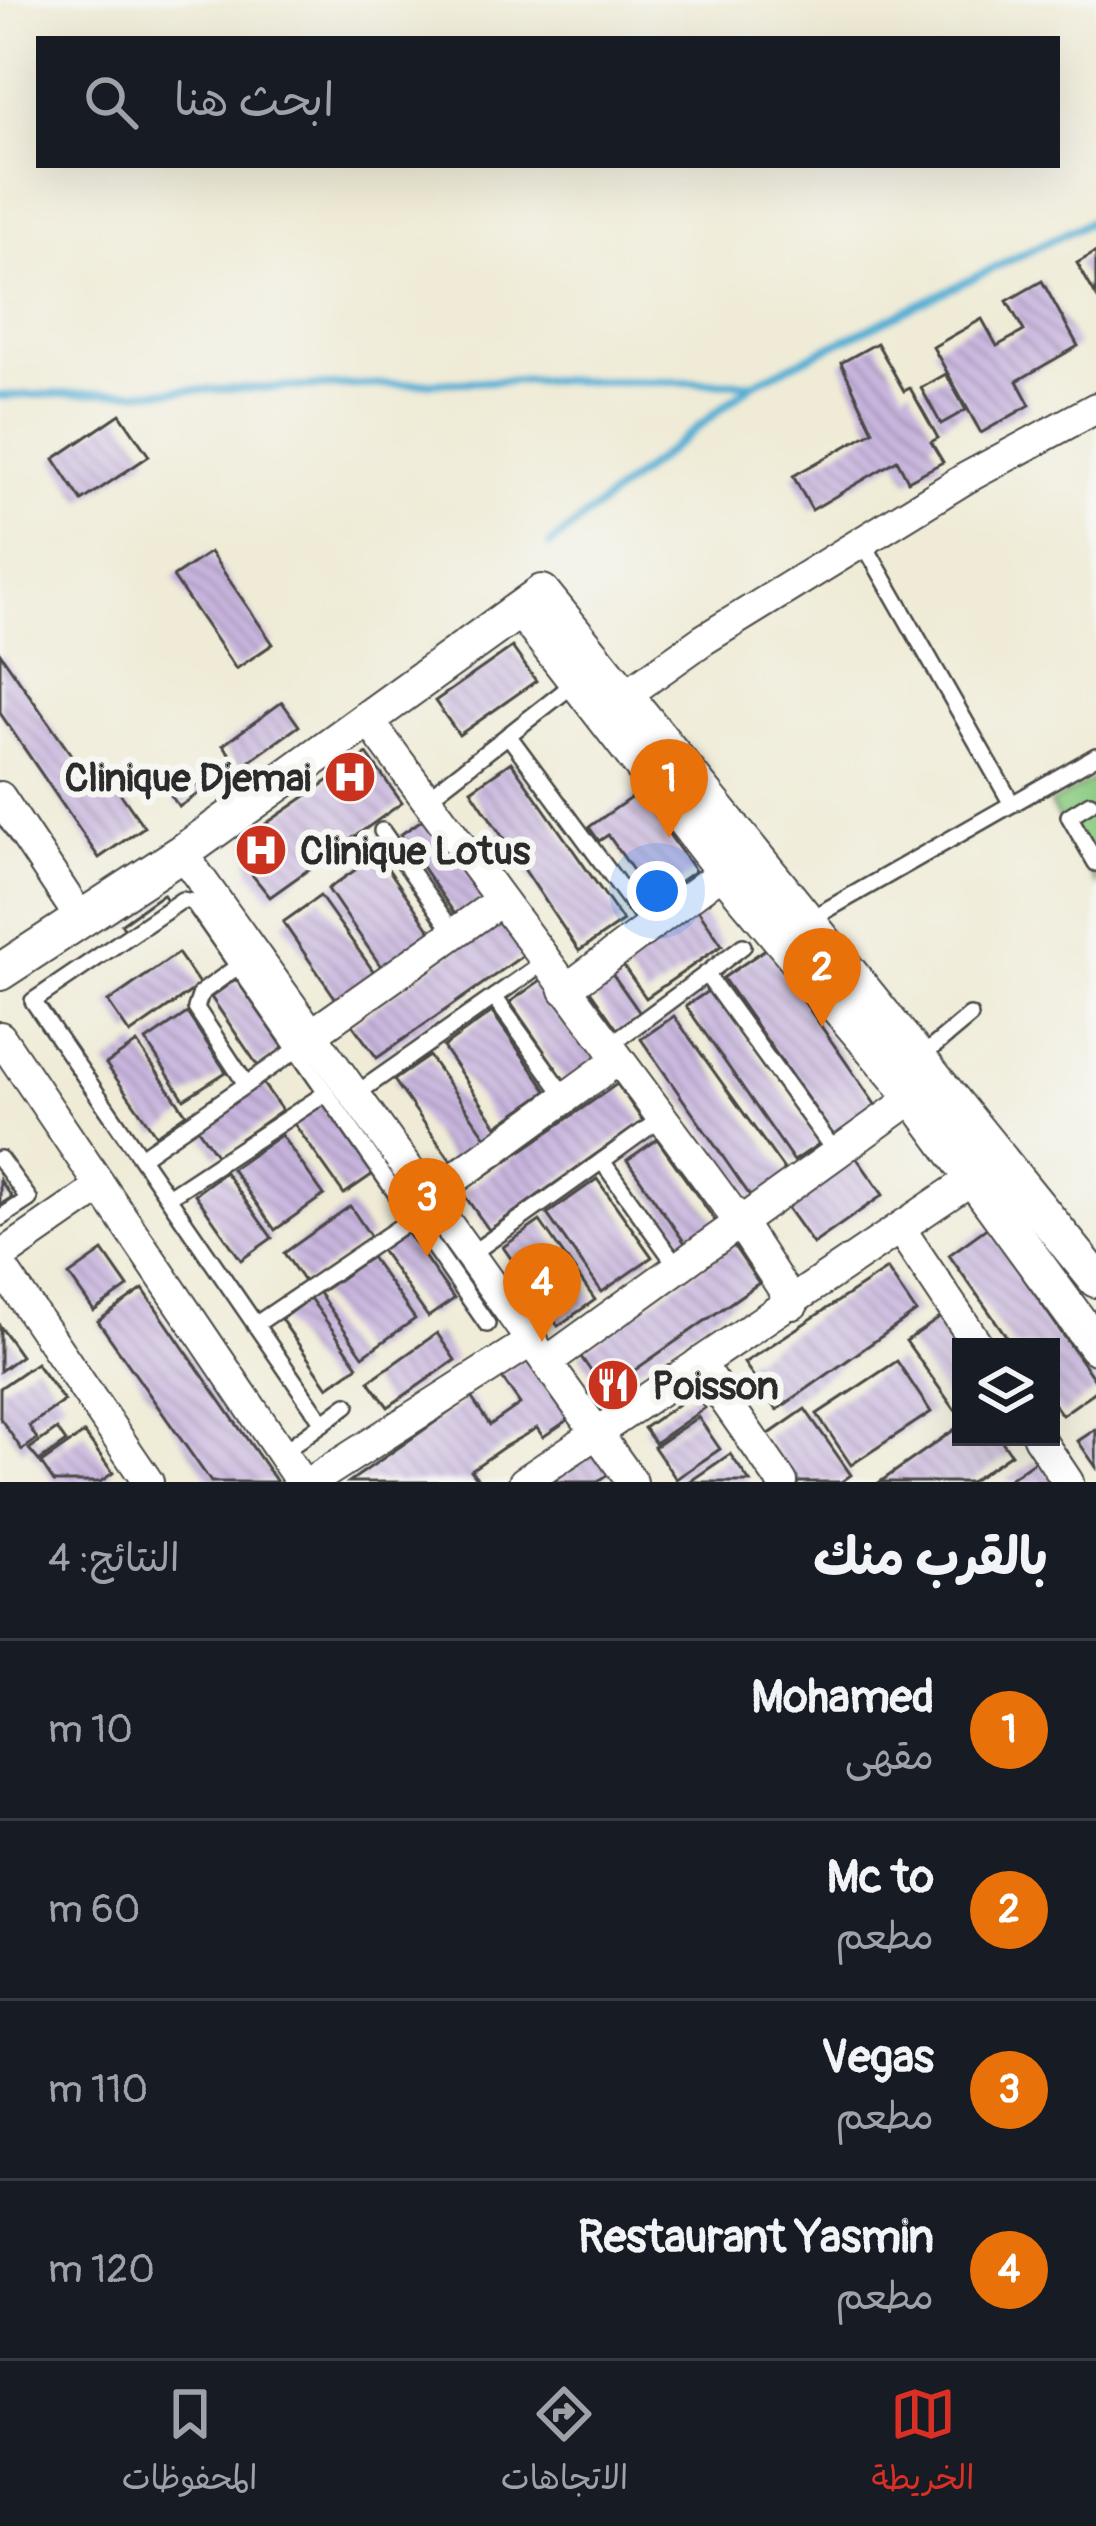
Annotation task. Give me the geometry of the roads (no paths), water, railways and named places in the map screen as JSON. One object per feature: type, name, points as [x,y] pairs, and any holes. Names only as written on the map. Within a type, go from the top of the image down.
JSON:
[{"type":"street","points":[[627,694],[718,631],[966,478],[1096,408]]},
{"type":"street","points":[[0,972],[182,853],[542,593],[918,1059],[1096,1346]]},
{"type":"street","points":[[521,609],[724,871],[914,1097],[1096,1280]]},
{"type":"street","points":[[368,720],[740,1223],[794,1304]]},
{"type":"street","points":[[0,797],[81,919]]},
{"type":"street","points":[[182,853],[304,1042],[421,1208],[471,1254],[632,1482]]},
{"type":"street","points":[[565,990],[724,871]]},
{"type":"street","points":[[304,1042],[500,901]]},
{"type":"street","points":[[0,1037],[98,1189],[301,1482]]},
{"type":"street","points":[[421,1208],[566,1097],[611,1054]]},
{"type":"street","points":[[311,1482],[677,1266],[914,1097]]},
{"type":"street","points":[[524,1482],[794,1304],[986,1167]]},
{"type":"street","points":[[98,1189],[0,1261],[148,1482]]},
{"type":"street","points":[[902,1230],[973,1338]]},
{"type":"street","points":[[699,1363],[782,1482]]},
{"type":"street","points":[[1044,1446],[1068,1482]]},
{"type":"lane","points":[[864,544],[1012,804]]},
{"type":"lane","points":[[426,800],[578,681]]},
{"type":"lane","points":[[508,735],[649,926]]},
{"type":"lane","points":[[806,921],[1096,756]]},
{"type":"lane","points":[[1090,802],[1069,816],[1096,862]]},
{"type":"lane","points":[[382,831],[454,933]]},
{"type":"lane","points":[[141,1157],[304,1042],[238,966],[193,902],[182,900],[33,1001],[322,1423]]},
{"type":"lane","points":[[611,1054],[742,946]]},
{"type":"lane","points":[[168,1197],[341,1094],[544,962]]},
{"type":"lane","points":[[238,966],[201,993],[196,1008],[246,1084]]},
{"type":"lane","points":[[706,974],[836,1153]]},
{"type":"lane","points":[[494,997],[566,1097]]},
{"type":"lane","points":[[918,1059],[970,1016]]},
{"type":"lane","points":[[471,1254],[660,1119]]},
{"type":"lane","points":[[0,1160],[29,1199],[0,1218]]},
{"type":"lane","points":[[602,1161],[677,1266]]},
{"type":"lane","points":[[255,1324],[421,1208],[487,1324]]},
{"type":"lane","points":[[282,1454],[347,1406]]},
{"type":"waterway","points":[[0,396],[527,380],[754,383],[1096,219]]},
{"type":"waterway","points":[[550,545],[751,385]]},
{"type":"place","name":"Clinique Djemai","points":[[350,777]]},
{"type":"place","name":"Mohamed","points":[[669,838]]},
{"type":"place","name":"Clinique Lotus","points":[[261,850]]},
{"type":"place","name":"Mc to","points":[[822,1027]]},
{"type":"place","name":"Vegas","points":[[427,1257]]},
{"type":"place","name":"Restaurant Yasmin","points":[[542,1342]]},
{"type":"place","name":"Poisson","points":[[613,1385]]}]
